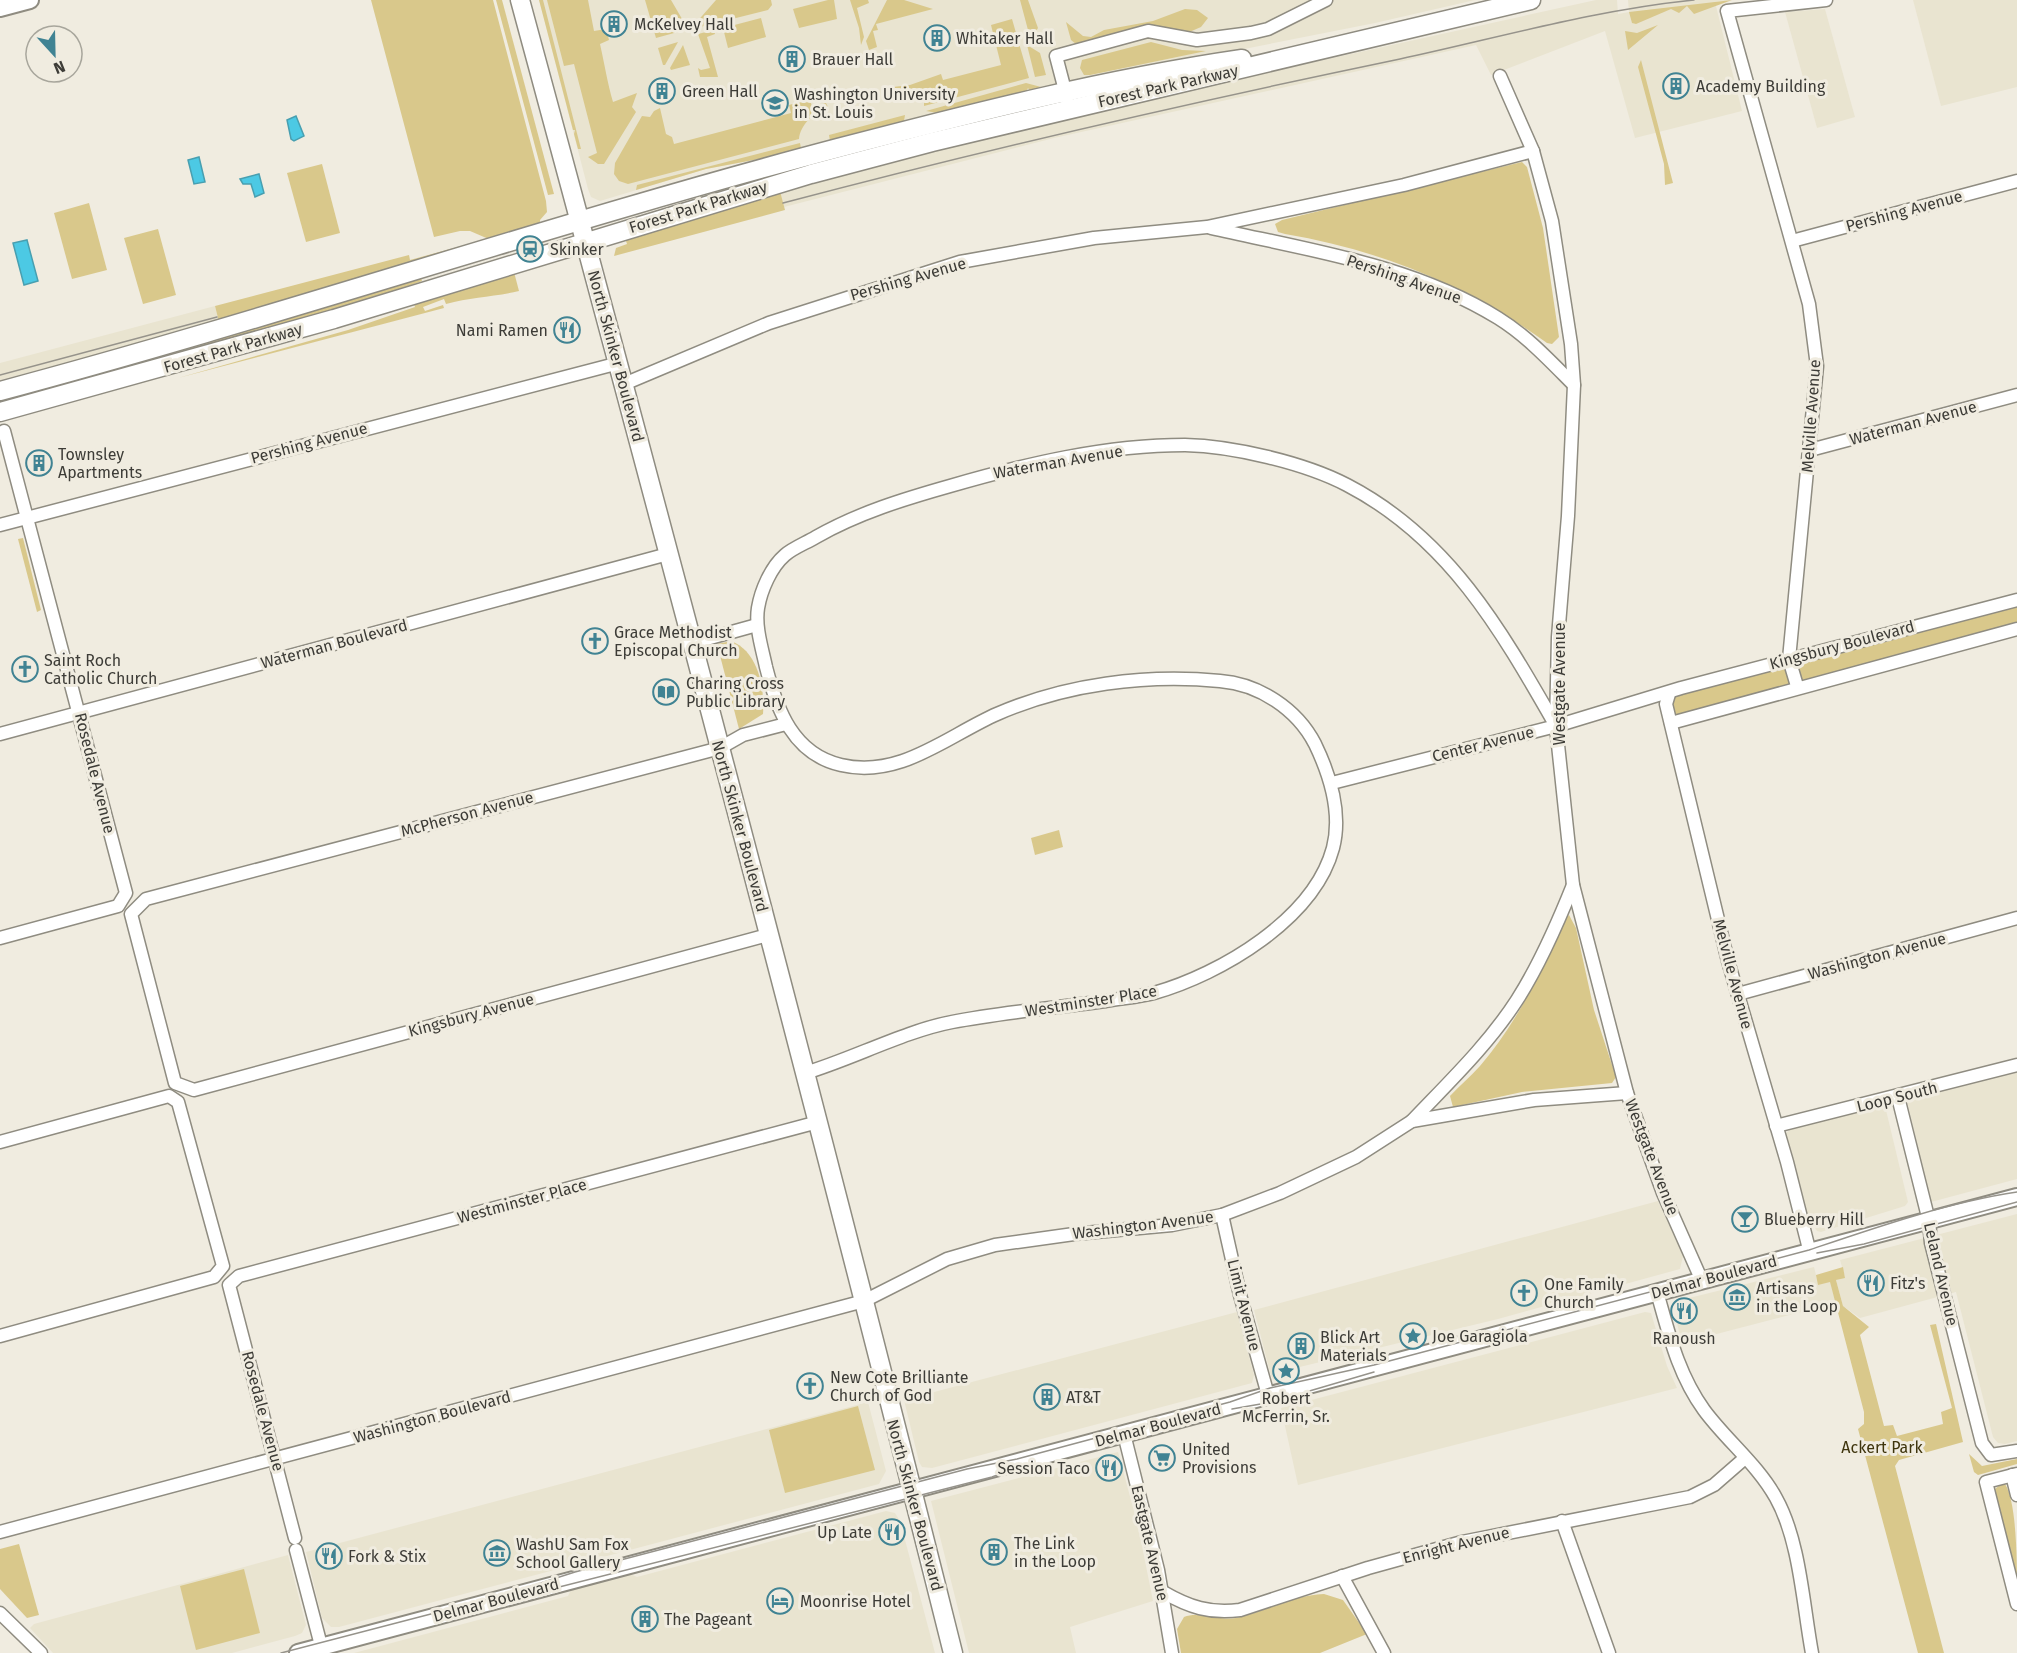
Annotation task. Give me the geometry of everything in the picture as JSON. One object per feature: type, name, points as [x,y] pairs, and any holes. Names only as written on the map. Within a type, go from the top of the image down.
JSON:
[{"type":"main road","points":[[0,8],[30,0]]},
{"type":"main road","name":"North Skinker Boulevard","points":[[520,0],[619,363],[818,1122],[953,1653]]},
{"type":"main road","name":"Forest Park Parkway","points":[[0,412],[312,325],[811,174],[1070,109],[1190,83],[1333,46],[1531,0]]},
{"type":"main road","name":"Forest Park Parkway","points":[[0,391],[180,342],[579,220],[795,159],[1065,91],[1156,72],[1333,46]]},
{"type":"main road","name":"Delmar Boulevard","points":[[298,1653],[322,1650],[1268,1395],[2017,1197]]},
{"type":"street","points":[[1070,109],[1056,56],[1148,31],[1197,40],[1259,31],[1326,0]]},
{"type":"street","name":"Melville Avenue","points":[[1797,686],[1789,659],[1817,366],[1809,304],[1727,11],[1826,0]]},
{"type":"street","name":"Westgate Avenue","points":[[1500,76],[1533,151],[1552,222],[1571,344],[1574,385],[1568,516],[1558,637],[1556,726],[1573,885],[1628,1092],[1665,1197],[1702,1281]]},
{"type":"street","name":"Pershing Avenue","points":[[624,384],[769,323],[960,262],[1094,238],[1207,227],[1404,185],[1533,151]]},
{"type":"street","name":"Pershing Avenue","points":[[1792,241],[2017,182]]},
{"type":"street","name":"Pershing Avenue","points":[[1207,227],[1369,264],[1463,298],[1500,319],[1533,344],[1574,385]]},
{"type":"street","name":"Pershing Avenue","points":[[0,525],[619,363]]},
{"type":"street","name":"Waterman Avenue","points":[[1810,450],[2017,395]]},
{"type":"street","name":"Rosedale Avenue","points":[[0,938],[118,906],[126,893],[4,431]]},
{"type":"street","name":"Waterman Avenue","points":[[786,724],[769,677],[757,625],[758,607],[768,578],[784,555],[836,525],[865,513],[1013,467],[1105,450],[1189,445],[1270,457],[1345,484],[1411,527],[1465,582],[1513,648],[1556,726]]},
{"type":"street","name":"Waterman Boulevard","points":[[0,734],[668,554]]},
{"type":"street","name":"Kingsbury Boulevard","points":[[1669,694],[1789,659],[2017,600]]},
{"type":"street","points":[[692,643],[757,625]]},
{"type":"street","name":"Kingsbury Boulevard","points":[[1671,723],[1797,686],[2017,629]]},
{"type":"street","points":[[786,724],[814,755],[834,764],[878,767],[901,763],[999,713],[1071,690],[1147,678],[1228,681],[1273,696],[1311,736],[1332,783]]},
{"type":"street","name":"Melville Avenue","points":[[1669,694],[1666,704],[1738,994],[1809,1252]]},
{"type":"street","name":"Center Avenue","points":[[1332,783],[1556,726],[1669,694]]},
{"type":"street","name":"McPherson Avenue","points":[[175,1083],[131,914],[146,899],[720,748],[742,735],[786,724]]},
{"type":"street","name":"Westminster Place","points":[[805,1073],[946,1023],[1151,994],[1204,974],[1252,947],[1311,896],[1333,847],[1335,818],[1332,783]]},
{"type":"street","name":"Washington Avenue","points":[[864,1301],[947,1259],[995,1245],[1074,1234],[1172,1225],[1222,1215],[1280,1193],[1356,1157],[1412,1121],[1468,1062],[1516,1001],[1550,941],[1573,885]]},
{"type":"street","name":"Washington Avenue","points":[[1738,994],[2017,918]]},
{"type":"street","name":"Kingsbury Avenue","points":[[175,1083],[194,1090],[768,935]]},
{"type":"street","name":"Loop South","points":[[1776,1126],[1898,1097],[2017,1065]]},
{"type":"street","name":"Washington Avenue","points":[[1412,1121],[1534,1100],[1628,1092]]},
{"type":"street","points":[[0,1142],[169,1096],[178,1102],[223,1266],[214,1277],[0,1336]]},
{"type":"street","name":"Leland Avenue","points":[[1898,1097],[1929,1221],[1933,1253],[1986,1451],[1998,1456],[2017,1451]]},
{"type":"street","name":"Westminster Place","points":[[229,1285],[239,1276],[818,1122]]},
{"type":"street","name":"Limit Avenue","points":[[1222,1215],[1240,1295],[1268,1395]]},
{"type":"street","name":"Rosedale Avenue","points":[[229,1285],[276,1459],[322,1650]]},
{"type":"street","points":[[1657,1292],[1669,1338],[1689,1387],[1716,1426],[1745,1458],[1775,1497],[1783,1513],[1791,1534],[1812,1653]]},
{"type":"street","name":"Washington Boulevard","points":[[0,1532],[864,1301]]},
{"type":"street","name":"Eastgate Avenue","points":[[1124,1434],[1163,1592],[1172,1653]]},
{"type":"street","name":"Enright Avenue","points":[[1163,1592],[1200,1609],[1224,1612],[1258,1605],[1342,1576],[1462,1542],[1701,1493],[1714,1485],[1745,1458]]},
{"type":"street","points":[[2017,1496],[2014,1474],[1986,1482],[2017,1604]]},
{"type":"street","points":[[1562,1521],[1609,1653]]},
{"type":"street","points":[[1342,1576],[1384,1653]]},
{"type":"street","points":[[0,1613],[41,1653]]},
{"type":"shaded area","name":"Washington University in St. Louis","points":[[539,0],[1475,0],[1234,51],[796,152],[706,169],[600,201],[591,197],[588,189]]},
{"type":"shaded area","points":[[1596,0],[1617,0],[1618,14],[1629,12],[1628,0],[1734,0],[1715,2],[1742,111],[1635,138],[1605,31],[1491,75],[1476,45],[1054,138],[784,207],[780,191],[1073,115]]},
{"type":"shaded area","points":[[1913,0],[2017,0],[2017,87],[1941,106]]},
{"type":"shaded area","points":[[1825,9],[1855,117],[1817,128],[1785,12]]},
{"type":"shaded area","points":[[215,306],[219,322],[0,380],[0,363]]},
{"type":"shaded area","points":[[2017,1070],[2017,1179],[1931,1202],[1907,1101]]},
{"type":"shaded area","points":[[1881,1106],[1886,1110],[1908,1202],[1905,1206],[1821,1232],[1817,1231],[1806,1214],[1785,1134],[1791,1129]]},
{"type":"shaded area","points":[[1658,1201],[1683,1256],[1680,1269],[1498,1319],[1279,1372],[1274,1380],[1271,1376],[1254,1310]]},
{"type":"shaded area","points":[[2017,1214],[2017,1441],[2005,1444],[1998,1443],[1993,1437],[1956,1292],[1860,1318],[1843,1306],[1836,1280],[1845,1277],[1840,1260]]},
{"type":"shaded area","points":[[1814,1267],[1816,1275],[1830,1281],[1836,1303],[1682,1343],[1673,1308],[1677,1301]]},
{"type":"shaded area","points":[[1237,1312],[1254,1375],[1252,1383],[932,1468],[922,1467],[919,1462],[904,1400]]},
{"type":"shaded area","points":[[1645,1312],[1651,1313],[1667,1366],[1677,1388],[1298,1485],[1281,1408]]},
{"type":"shaded area","points":[[868,1402],[886,1471],[879,1484],[339,1627],[331,1627],[322,1618],[306,1552]]},
{"type":"shaded area","points":[[1118,1452],[1138,1526],[1153,1601],[1070,1627],[1076,1653],[969,1653],[931,1501]]},
{"type":"shaded area","points":[[886,1511],[895,1513],[900,1521],[935,1653],[354,1653],[568,1596],[571,1590],[578,1586],[628,1573],[637,1577]]},
{"type":"shaded area","points":[[288,1555],[306,1625],[302,1633],[295,1636],[232,1653],[53,1653],[30,1628],[34,1624]]},
{"type":"green space","points":[[371,0],[493,0],[546,201],[547,212],[540,220],[540,226],[491,240],[470,231],[434,237]]},
{"type":"green space","points":[[496,0],[502,0],[554,194],[548,195]]},
{"type":"green space","points":[[539,0],[543,0],[581,149],[578,149],[575,130],[573,130]]},
{"type":"green space","points":[[547,0],[588,0],[594,31],[606,29],[609,40],[600,44],[613,102],[637,93],[632,107],[636,112],[604,164],[598,164],[588,157],[597,153],[574,64],[564,66]]},
{"type":"green space","points":[[645,0],[671,0],[685,24],[685,30],[656,38]]},
{"type":"green space","points":[[716,0],[771,0],[772,5],[768,10],[696,28],[695,24]]},
{"type":"green space","points":[[834,0],[837,19],[799,28],[793,9]]},
{"type":"green space","points":[[850,0],[868,0],[869,3],[857,8],[864,37],[861,45],[859,28]]},
{"type":"green space","points":[[887,0],[904,0],[933,9],[876,24],[878,30],[873,31],[877,47],[869,50],[866,41]]},
{"type":"green space","points":[[1020,0],[1028,0],[1038,28],[1035,33],[1028,30]]},
{"type":"green space","points":[[1732,0],[1694,14],[1687,6],[1679,13],[1671,9],[1636,24],[1632,23],[1629,12]]},
{"type":"green space","points":[[1185,9],[1197,10],[1208,18],[1201,27],[1187,33],[1076,44],[1071,40],[1066,22],[1083,36],[1091,37],[1104,30],[1153,21]]},
{"type":"green space","points":[[761,18],[766,37],[728,48],[723,28]]},
{"type":"green space","points":[[1012,19],[1029,78],[924,106],[924,96],[896,91],[892,102],[882,94],[893,91],[893,87],[910,85],[941,74],[943,80],[1001,65],[991,25]]},
{"type":"green space","points":[[1658,25],[1628,50],[1625,31],[1637,33]]},
{"type":"green space","points":[[714,30],[715,34],[707,37],[718,77],[700,77],[698,68],[701,70],[710,68],[698,34]]},
{"type":"green space","points":[[678,42],[665,65],[663,65],[658,48]]},
{"type":"green space","points":[[1151,42],[1182,50],[1206,51],[1090,75],[1084,75],[1080,68],[1082,60]]},
{"type":"green space","points":[[683,45],[690,65],[671,70],[670,68]]},
{"type":"green space","points":[[1027,45],[1040,53],[1046,75],[1035,77]]},
{"type":"green space","points":[[1641,60],[1673,183],[1665,185],[1664,164],[1638,67]]},
{"type":"green space","points":[[1026,83],[1041,87],[1030,91],[1028,88],[1026,92],[938,113],[926,111]]},
{"type":"green space","points":[[810,99],[812,107],[826,103],[828,107],[809,119],[799,139],[628,184],[619,181],[614,174],[615,163],[642,116],[650,117],[660,108],[666,134],[672,137],[674,144],[791,113],[789,105]]},
{"type":"green space","points":[[905,115],[900,125],[830,141],[829,135]]},
{"type":"green space","points":[[800,143],[801,148],[796,152],[706,169],[636,190],[637,185]]},
{"type":"green space","points":[[1522,162],[1527,167],[1543,228],[1559,337],[1552,344],[1486,304],[1422,273],[1355,250],[1278,232],[1275,224],[1282,220]]},
{"type":"green space","points":[[322,164],[340,233],[306,242],[287,173]]},
{"type":"green space","points":[[780,191],[785,210],[614,256],[616,248],[627,244],[625,238]]},
{"type":"green space","points":[[89,203],[107,270],[72,279],[54,213]]},
{"type":"green space","points":[[158,229],[176,295],[143,304],[124,238]]},
{"type":"green space","points":[[472,243],[473,245],[219,322],[215,306],[409,255],[410,260]]},
{"type":"green space","points":[[514,272],[519,291],[446,304],[444,299],[423,307],[425,311],[443,305],[444,308],[178,378],[348,330],[415,307],[414,304]]},
{"type":"green space","points":[[421,278],[422,281],[379,297],[0,405],[0,399],[148,359]]},
{"type":"green space","points":[[23,538],[41,610],[37,612],[18,539]]},
{"type":"green space","points":[[2017,600],[2017,629],[1671,723],[1669,694]]},
{"type":"green space","points":[[731,641],[748,653],[754,662],[763,693],[763,714],[739,729],[717,644]]},
{"type":"green space","points":[[1059,830],[1063,847],[1035,855],[1031,838]]},
{"type":"green space","points":[[1569,915],[1576,928],[1594,1010],[1616,1077],[1612,1083],[1522,1092],[1453,1107],[1450,1096],[1480,1066],[1505,1033],[1536,979],[1561,922]]},
{"type":"green space","name":"Ackert Park","points":[[1843,1267],[1845,1278],[1836,1280],[1843,1306],[1869,1327],[1860,1335],[1884,1426],[1893,1425],[1897,1436],[1943,1424],[1941,1412],[1952,1408],[1930,1325],[1936,1324],[1963,1442],[1899,1460],[1895,1466],[1944,1653],[1918,1653],[1858,1429],[1864,1424],[1864,1412],[1830,1282],[1818,1285],[1816,1275]]},
{"type":"green space","points":[[858,1406],[875,1470],[785,1493],[769,1430]]},
{"type":"green space","points":[[1969,1454],[1982,1466],[2017,1459],[2017,1464],[1978,1475],[1974,1472]]},
{"type":"green space","points":[[2005,1484],[2012,1505],[2017,1592],[1993,1497],[1995,1489]]},
{"type":"green space","points":[[19,1544],[39,1615],[27,1618],[0,1589],[0,1549]]},
{"type":"green space","points":[[244,1569],[260,1633],[196,1650],[180,1586]]},
{"type":"green space","points":[[1324,1594],[1343,1600],[1367,1634],[1320,1653],[1181,1653],[1177,1629],[1184,1617],[1196,1615],[1236,1618],[1302,1597]]},
{"type":"water","points":[[296,116],[304,136],[294,141],[291,139],[287,120]]},
{"type":"water","points":[[199,157],[205,182],[194,184],[188,160]]},
{"type":"water","points":[[259,174],[264,193],[255,197],[251,184],[243,184],[240,179]]},
{"type":"water","points":[[27,240],[38,281],[24,285],[13,243]]},
{"type":"tram line","points":[[783,203],[1168,109],[1620,10],[1694,0]]},
{"type":"tram line","points":[[0,375],[217,317]]},
{"type":"tram line","points":[[281,1653],[500,1596],[575,1572],[1230,1402],[1270,1388],[1374,1365],[1809,1250],[1938,1209],[2017,1192]]},
{"type":"tram line","points":[[1817,1253],[1864,1244],[2017,1202]]},
{"type":"tram line","points":[[1232,1409],[1272,1402],[1374,1372]]},
{"type":"tram line","points":[[512,1599],[992,1477],[1026,1464]]},
{"type":"place","name":"McKelvey Hall","points":[[614,24]]},
{"type":"place","name":"Whitaker Hall","points":[[937,38]]},
{"type":"place","name":"Brauer Hall","points":[[792,59]]},
{"type":"place","name":"Academy Building","points":[[1676,86]]},
{"type":"place","name":"Green Hall","points":[[662,91]]},
{"type":"place","name":"Washington University in St. Louis","points":[[775,103]]},
{"type":"place","name":"Skinker","points":[[530,249]]},
{"type":"place","name":"Nami Ramen","points":[[567,330]]},
{"type":"place","name":"Townsley Apartments","points":[[39,463]]},
{"type":"place","name":"Grace Methodist Episcopal Church","points":[[595,641]]},
{"type":"place","name":"Saint Roch Catholic Church","points":[[25,669]]},
{"type":"place","name":"Charing Cross Public Library","points":[[666,692]]},
{"type":"place","name":"Blueberry Hill","points":[[1745,1219]]},
{"type":"place","name":"Fitz's","points":[[1871,1283]]},
{"type":"place","name":"One Family Church","points":[[1524,1293]]},
{"type":"place","name":"Artisans in the Loop","points":[[1737,1297]]},
{"type":"place","name":"Ranoush","points":[[1684,1311]]},
{"type":"place","name":"Joe Garagiola","points":[[1413,1336]]},
{"type":"place","name":"Blick Art Materials","points":[[1301,1346]]},
{"type":"place","name":"Robert McFerrin, Sr.","points":[[1286,1371]]},
{"type":"place","name":"New Cote Brilliante Church of God","points":[[810,1386]]},
{"type":"place","name":"AT&T","points":[[1047,1397]]},
{"type":"place","name":"United Provisions","points":[[1162,1458]]},
{"type":"place","name":"Session Taco","points":[[1109,1468]]},
{"type":"place","name":"Up Late","points":[[892,1532]]},
{"type":"place","name":"The Link in the Loop","points":[[994,1552]]},
{"type":"place","name":"WashU Sam Fox School Gallery","points":[[497,1553]]},
{"type":"place","name":"Fork & Stix","points":[[329,1556]]},
{"type":"place","name":"Moonrise Hotel","points":[[780,1601]]},
{"type":"place","name":"The Pageant","points":[[645,1619]]}]
